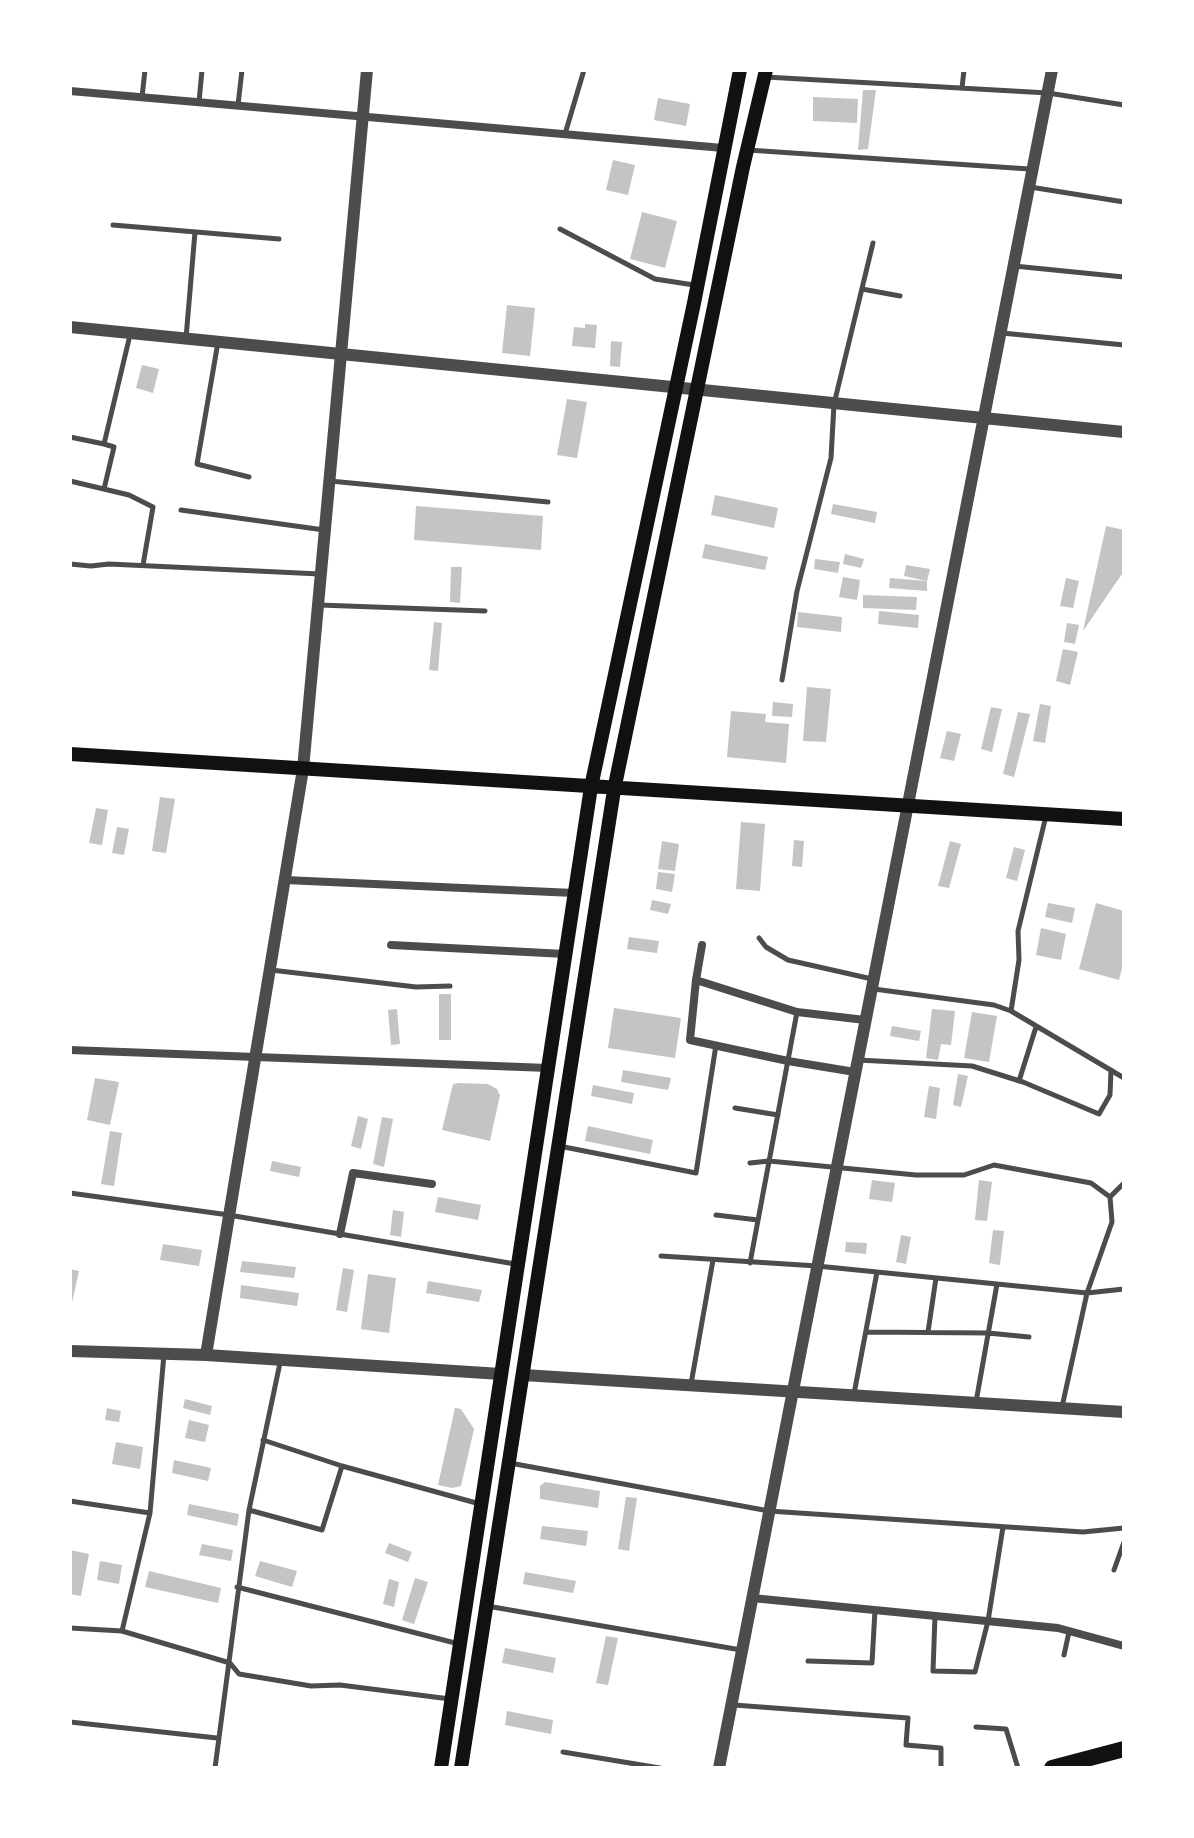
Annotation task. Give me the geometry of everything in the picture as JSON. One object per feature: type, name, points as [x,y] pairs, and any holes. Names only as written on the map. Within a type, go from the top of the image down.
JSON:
[{"type":"main road","points":[[441,1768],[591,787],[698,286],[740,70]]},
{"type":"main road","points":[[461,1768],[614,790],[765,73]]},
{"type":"main road","points":[[723,148],[747,150]]},
{"type":"main road","points":[[70,754],[614,790],[1124,819]]},
{"type":"main road","points":[[548,1068],[571,1069]]},
{"type":"main road","points":[[501,1374],[523,1375]]},
{"type":"main road","points":[[1052,1768],[1124,1749]]},
{"type":"street","points":[[206,1355],[303,769],[367,70]]},
{"type":"street","points":[[719,1768],[1052,70]]},
{"type":"street","points":[[70,91],[723,148]]},
{"type":"street","points":[[70,327],[1124,432]]},
{"type":"street","points":[[285,880],[574,893]]},
{"type":"street","points":[[391,945],[565,954]]},
{"type":"street","points":[[702,945],[690,1040],[788,1061],[856,1066]]},
{"type":"street","points":[[696,980],[797,1012],[865,1020]]},
{"type":"street","points":[[70,1050],[548,1068]]},
{"type":"street","points":[[340,1234],[353,1173],[432,1184]]},
{"type":"street","points":[[70,1351],[206,1355],[501,1374]]},
{"type":"street","points":[[523,1375],[1124,1412]]},
{"type":"street","points":[[752,1598],[1069,1631],[1124,1646]]},
{"type":"lane","points":[[142,97],[145,70]]},
{"type":"lane","points":[[199,103],[202,70]]},
{"type":"lane","points":[[238,106],[242,70]]},
{"type":"lane","points":[[565,135],[584,70]]},
{"type":"lane","points":[[962,88],[964,70]]},
{"type":"lane","points":[[765,73],[1048,93],[1124,105]]},
{"type":"lane","points":[[747,150],[1032,170]]},
{"type":"lane","points":[[1029,187],[1124,202]]},
{"type":"lane","points":[[113,225],[279,239]]},
{"type":"lane","points":[[560,229],[655,279],[698,286]]},
{"type":"lane","points":[[186,339],[195,232]]},
{"type":"lane","points":[[782,680],[797,591],[831,458],[834,404],[873,243]]},
{"type":"lane","points":[[1013,266],[1124,277]]},
{"type":"lane","points":[[862,289],[900,296]]},
{"type":"lane","points":[[104,444],[130,333]]},
{"type":"lane","points":[[1000,333],[1124,345]]},
{"type":"lane","points":[[218,341],[197,464],[249,477]]},
{"type":"lane","points":[[70,437],[114,447],[104,489]]},
{"type":"lane","points":[[70,481],[129,495],[153,507],[143,565]]},
{"type":"lane","points":[[329,481],[548,502]]},
{"type":"lane","points":[[181,510],[325,530]]},
{"type":"lane","points":[[70,564],[321,574]]},
{"type":"lane","points":[[318,605],[485,611]]},
{"type":"lane","points":[[1011,1011],[1019,960],[1018,931],[1046,815]]},
{"type":"lane","points":[[759,938],[766,947],[788,960],[872,984],[994,1005],[1011,1011],[1124,1078]]},
{"type":"lane","points":[[270,969],[416,987],[450,986]]},
{"type":"lane","points":[[750,1263],[797,1012]]},
{"type":"lane","points":[[1019,1081],[1036,1027]]},
{"type":"lane","points":[[558,1146],[696,1173],[716,1045]]},
{"type":"lane","points":[[856,1066],[972,1066],[1019,1081],[1099,1114],[1110,1095],[1111,1070]]},
{"type":"lane","points":[[735,1108],[778,1115]]},
{"type":"lane","points":[[750,1163],[769,1161],[916,1175],[964,1175],[994,1165],[1091,1183],[1110,1197],[1112,1222],[1087,1293],[1061,1408]]},
{"type":"lane","points":[[1110,1197],[1124,1183]]},
{"type":"lane","points":[[70,1193],[229,1215],[518,1265]]},
{"type":"lane","points":[[716,1215],[758,1220]]},
{"type":"lane","points":[[661,1256],[817,1266],[1087,1293],[1124,1289]]},
{"type":"lane","points":[[691,1385],[713,1260]]},
{"type":"lane","points":[[854,1395],[877,1272]]},
{"type":"lane","points":[[928,1332],[936,1278]]},
{"type":"lane","points":[[976,1403],[997,1284]]},
{"type":"lane","points":[[866,1332],[988,1333],[1029,1337]]},
{"type":"lane","points":[[122,1631],[150,1513],[164,1353]]},
{"type":"lane","points":[[215,1768],[249,1510],[280,1360]]},
{"type":"lane","points":[[263,1440],[342,1466],[481,1504]]},
{"type":"lane","points":[[509,1462],[769,1511],[1083,1532],[1124,1528]]},
{"type":"lane","points":[[249,1510],[322,1530],[342,1466]]},
{"type":"lane","points":[[70,1501],[150,1513]]},
{"type":"lane","points":[[935,1616],[933,1671],[975,1672],[988,1621],[1003,1527]]},
{"type":"lane","points":[[1114,1570],[1124,1542]]},
{"type":"lane","points":[[237,1587],[460,1644]]},
{"type":"lane","points":[[487,1606],[742,1651]]},
{"type":"lane","points":[[808,1661],[872,1663],[875,1610]]},
{"type":"lane","points":[[70,1628],[122,1631],[230,1663],[239,1674],[311,1686],[340,1685],[451,1699]]},
{"type":"lane","points":[[1064,1655],[1069,1631]]},
{"type":"lane","points":[[731,1705],[908,1718],[906,1745],[941,1748],[941,1768]]},
{"type":"lane","points":[[70,1722],[217,1738]]},
{"type":"lane","points":[[976,1727],[1006,1729],[1018,1768]]},
{"type":"lane","points":[[563,1752],[660,1768]]},
{"type":"building","points":[[863,90],[876,90],[868,149],[858,150]]},
{"type":"building","points":[[813,97],[858,99],[857,123],[813,121]]},
{"type":"building","points":[[658,98],[690,104],[686,126],[654,120]]},
{"type":"building","points":[[613,160],[635,165],[628,195],[606,190]]},
{"type":"building","points":[[642,212],[677,221],[665,268],[630,259]]},
{"type":"building","points":[[507,305],[535,308],[530,356],[502,353]]},
{"type":"building","points":[[585,324],[597,325],[595,348],[572,346],[574,327],[585,328]]},
{"type":"building","points":[[611,341],[622,342],[620,367],[610,366]]},
{"type":"building","points":[[142,365],[159,369],[153,393],[136,388]]},
{"type":"building","points":[[567,399],[587,402],[577,458],[557,455]]},
{"type":"building","points":[[715,495],[778,508],[774,528],[711,515]]},
{"type":"building","points":[[833,504],[877,512],[875,523],[831,514]]},
{"type":"building","points":[[416,506],[543,516],[541,550],[414,540]]},
{"type":"building","points":[[1106,526],[1124,530],[1124,571],[1083,631]]},
{"type":"building","points":[[705,544],[768,557],[765,570],[702,558]]},
{"type":"building","points":[[845,554],[864,559],[861,568],[843,564]]},
{"type":"building","points":[[815,559],[840,562],[838,573],[814,569]]},
{"type":"building","points":[[906,565],[930,569],[927,581],[904,576]]},
{"type":"building","points":[[451,567],[462,567],[460,603],[450,602]]},
{"type":"building","points":[[843,577],[860,580],[857,600],[839,597]]},
{"type":"building","points":[[890,578],[927,581],[927,591],[889,588]]},
{"type":"building","points":[[1066,578],[1079,581],[1073,608],[1060,606]]},
{"type":"building","points":[[863,595],[917,597],[916,610],[863,608]]},
{"type":"building","points":[[879,611],[919,615],[918,628],[878,624]]},
{"type":"building","points":[[798,612],[842,617],[841,632],[797,627]]},
{"type":"building","points":[[434,622],[442,623],[438,671],[429,670]]},
{"type":"building","points":[[1067,623],[1079,625],[1075,644],[1064,642]]},
{"type":"building","points":[[1063,649],[1078,652],[1070,685],[1056,681]]},
{"type":"building","points":[[807,687],[831,689],[826,742],[803,741]]},
{"type":"building","points":[[773,702],[793,704],[792,717],[772,716]]},
{"type":"building","points":[[1040,704],[1051,706],[1045,743],[1033,741]]},
{"type":"building","points":[[991,707],[1002,709],[992,752],[981,749]]},
{"type":"building","points":[[731,711],[766,714],[765,722],[789,724],[786,763],[727,757]]},
{"type":"building","points":[[1018,712],[1030,714],[1014,777],[1003,774]]},
{"type":"building","points":[[947,731],[961,734],[954,761],[940,758]]},
{"type":"building","points":[[160,797],[175,799],[166,853],[152,851]]},
{"type":"building","points":[[96,808],[108,810],[102,845],[89,843]]},
{"type":"building","points":[[741,822],[765,824],[760,891],[736,889]]},
{"type":"building","points":[[117,827],[129,829],[124,855],[112,853]]},
{"type":"building","points":[[794,840],[804,841],[802,867],[792,866]]},
{"type":"building","points":[[662,841],[679,844],[675,871],[658,869]]},
{"type":"building","points":[[950,841],[961,844],[949,888],[938,886]]},
{"type":"building","points":[[1014,847],[1025,850],[1017,881],[1006,878]]},
{"type":"building","points":[[658,872],[675,874],[672,892],[656,889]]},
{"type":"building","points":[[652,900],[671,904],[668,914],[650,910]]},
{"type":"building","points":[[1048,903],[1075,908],[1072,923],[1045,917]]},
{"type":"building","points":[[1096,903],[1124,911],[1124,961],[1119,980],[1079,969]]},
{"type":"building","points":[[1041,928],[1066,934],[1061,960],[1036,955]]},
{"type":"building","points":[[629,937],[659,941],[657,953],[627,949]]},
{"type":"building","points":[[439,994],[451,994],[451,1040],[439,1040]]},
{"type":"building","points":[[614,1008],[681,1018],[675,1058],[608,1048]]},
{"type":"building","points":[[397,1009],[400,1044],[391,1045],[388,1010]]},
{"type":"building","points":[[932,1009],[955,1011],[951,1045],[941,1044],[938,1060],[926,1058]]},
{"type":"building","points":[[972,1012],[997,1016],[989,1062],[964,1058]]},
{"type":"building","points":[[892,1026],[921,1031],[919,1041],[890,1036]]},
{"type":"building","points":[[623,1070],[671,1078],[668,1090],[621,1082]]},
{"type":"building","points":[[958,1074],[968,1076],[961,1107],[953,1105]]},
{"type":"building","points":[[95,1078],[119,1082],[110,1125],[87,1120]]},
{"type":"building","points":[[453,1084],[488,1084],[497,1089],[500,1095],[490,1141],[442,1130]]},
{"type":"building","points":[[593,1085],[634,1093],[632,1104],[591,1096]]},
{"type":"building","points":[[929,1086],[940,1088],[936,1119],[924,1117]]},
{"type":"building","points":[[358,1116],[368,1119],[361,1149],[351,1146]]},
{"type":"building","points":[[382,1117],[393,1119],[384,1167],[373,1164]]},
{"type":"building","points":[[588,1126],[653,1140],[650,1154],[585,1141]]},
{"type":"building","points":[[110,1131],[122,1133],[114,1186],[101,1184]]},
{"type":"building","points":[[272,1161],[301,1167],[299,1177],[270,1171]]},
{"type":"building","points":[[872,1180],[895,1183],[892,1202],[869,1199]]},
{"type":"building","points":[[979,1180],[992,1182],[987,1221],[975,1220]]},
{"type":"building","points":[[438,1197],[481,1205],[478,1220],[435,1212]]},
{"type":"building","points":[[393,1210],[404,1212],[401,1237],[390,1235]]},
{"type":"building","points":[[993,1230],[1004,1231],[1000,1265],[989,1263]]},
{"type":"building","points":[[901,1235],[911,1237],[906,1264],[896,1262]]},
{"type":"building","points":[[846,1242],[867,1243],[866,1254],[845,1252]]},
{"type":"building","points":[[163,1244],[202,1250],[199,1266],[160,1260]]},
{"type":"building","points":[[242,1261],[296,1267],[294,1278],[240,1272]]},
{"type":"building","points":[[343,1268],[354,1270],[347,1312],[336,1310]]},
{"type":"building","points":[[70,1269],[79,1271],[71,1307],[70,1307]]},
{"type":"building","points":[[368,1274],[396,1278],[389,1333],[361,1329]]},
{"type":"building","points":[[428,1281],[482,1290],[479,1302],[426,1293]]},
{"type":"building","points":[[241,1285],[299,1293],[297,1306],[240,1298]]},
{"type":"building","points":[[185,1399],[212,1406],[210,1415],[183,1408]]},
{"type":"building","points":[[107,1408],[121,1411],[119,1422],[105,1420]]},
{"type":"building","points":[[455,1408],[461,1409],[474,1429],[461,1486],[452,1488],[438,1485]]},
{"type":"building","points":[[189,1420],[209,1425],[205,1442],[185,1438]]},
{"type":"building","points":[[116,1442],[143,1447],[140,1469],[112,1464]]},
{"type":"building","points":[[174,1460],[211,1468],[208,1481],[172,1473]]},
{"type":"building","points":[[545,1482],[600,1491],[598,1508],[540,1499],[540,1486]]},
{"type":"building","points":[[626,1497],[637,1498],[629,1551],[618,1549]]},
{"type":"building","points":[[189,1504],[239,1514],[237,1526],[187,1515]]},
{"type":"building","points":[[542,1526],[588,1531],[586,1546],[540,1539]]},
{"type":"building","points":[[389,1543],[412,1552],[408,1562],[385,1553]]},
{"type":"building","points":[[202,1544],[233,1550],[231,1561],[199,1555]]},
{"type":"building","points":[[70,1550],[89,1554],[81,1596],[70,1594]]},
{"type":"building","points":[[100,1561],[122,1565],[119,1584],[97,1580]]},
{"type":"building","points":[[260,1561],[297,1571],[292,1587],[255,1576]]},
{"type":"building","points":[[149,1571],[221,1588],[218,1603],[145,1587]]},
{"type":"building","points":[[525,1572],[576,1581],[573,1593],[523,1584]]},
{"type":"building","points":[[415,1578],[428,1582],[414,1624],[402,1620]]},
{"type":"building","points":[[389,1579],[399,1582],[394,1607],[383,1604]]},
{"type":"building","points":[[606,1636],[618,1638],[608,1685],[596,1683]]},
{"type":"building","points":[[505,1648],[556,1658],[553,1673],[502,1663]]},
{"type":"building","points":[[507,1711],[553,1720],[551,1734],[505,1725]]}]
